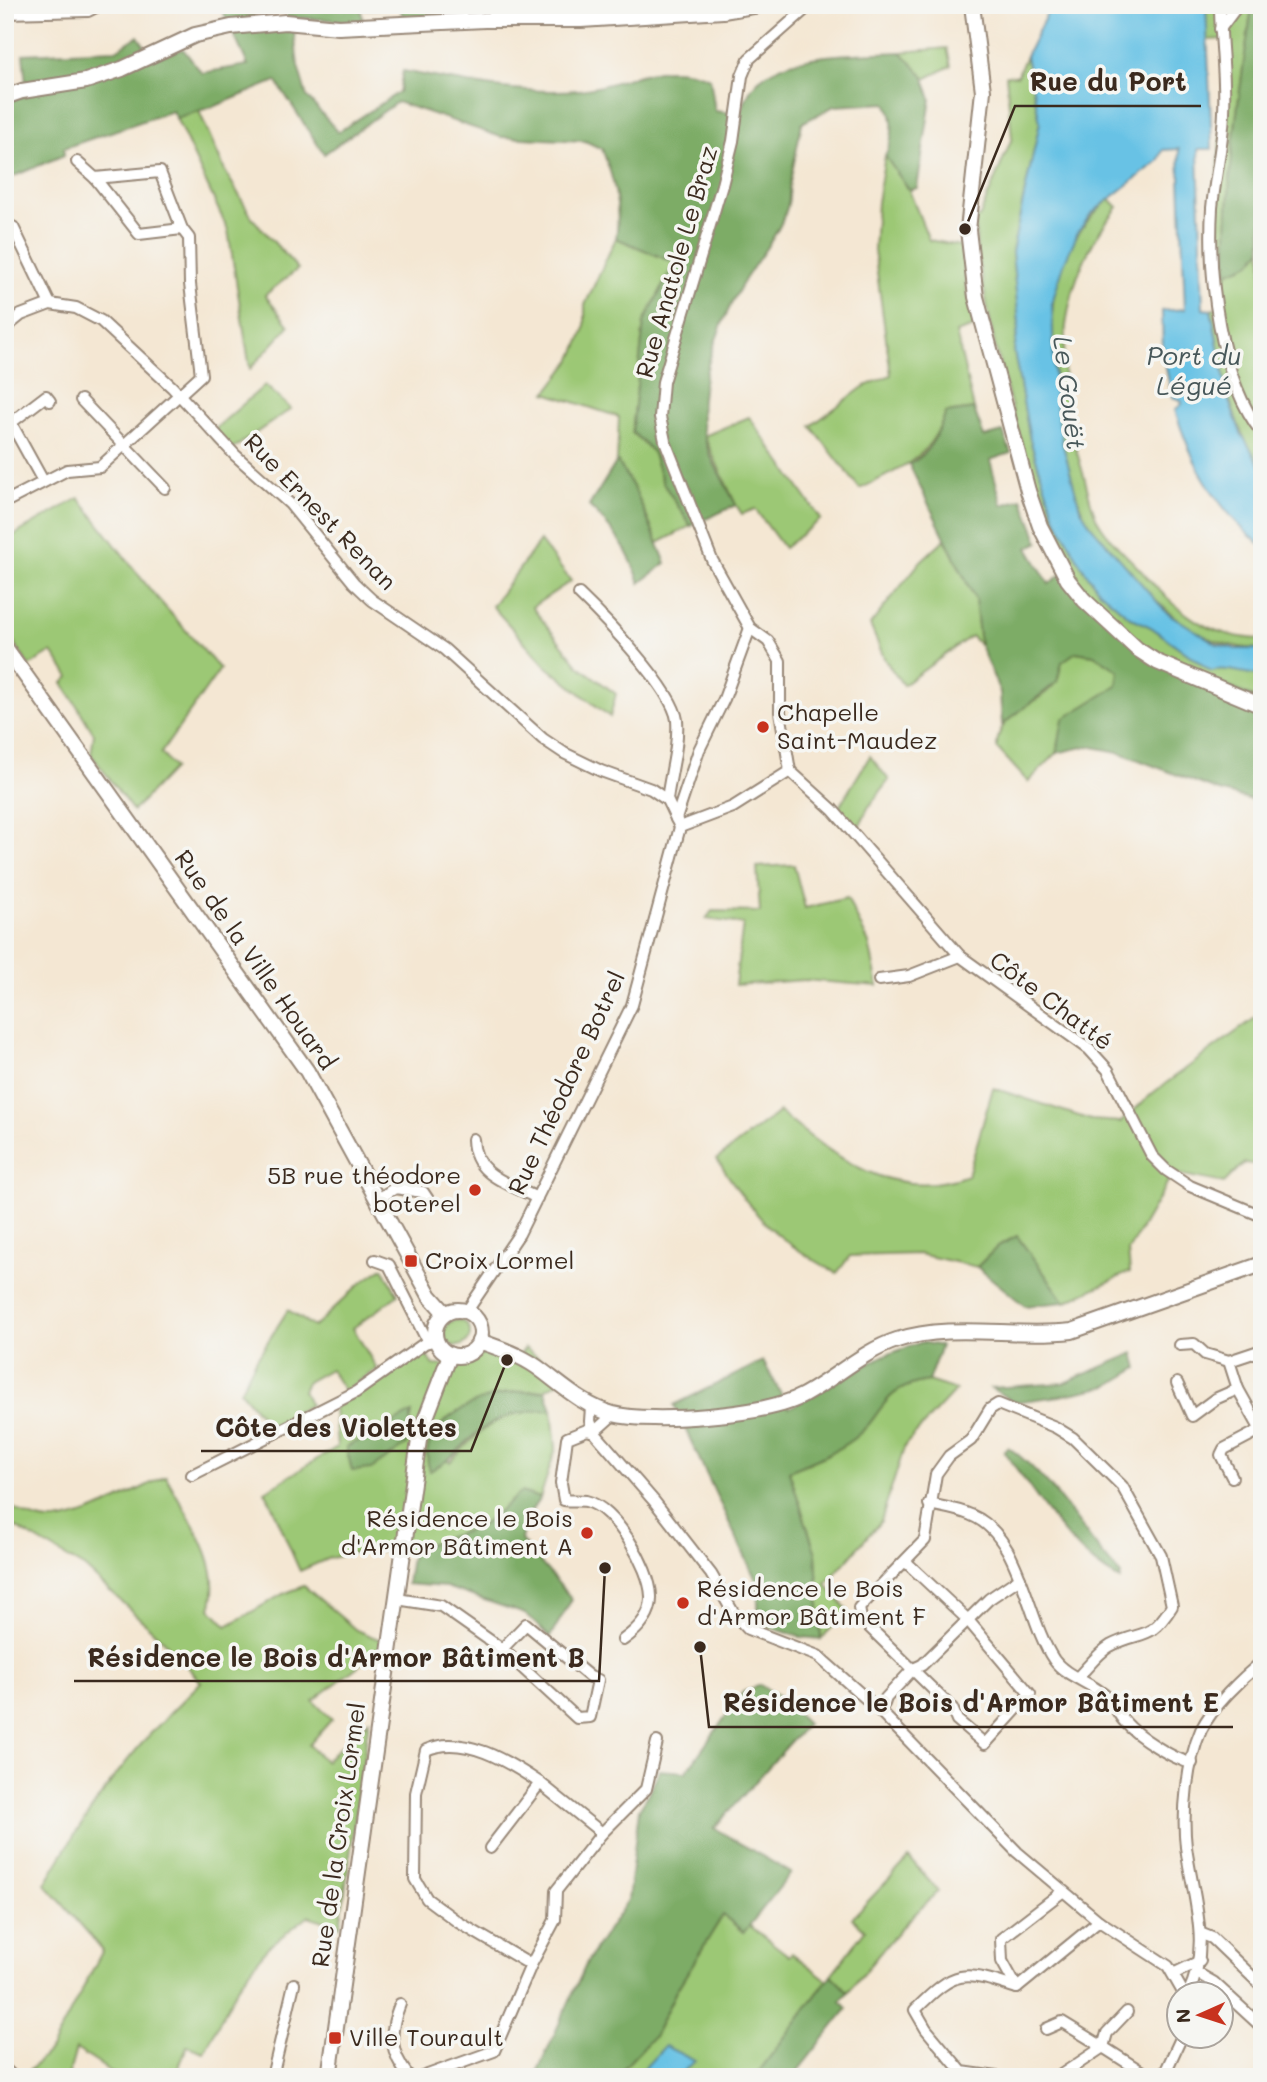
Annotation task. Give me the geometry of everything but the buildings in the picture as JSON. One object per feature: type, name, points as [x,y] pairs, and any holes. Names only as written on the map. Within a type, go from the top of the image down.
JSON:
[{"type":"street","points":[[5,13],[88,11],[100,5]]},
{"type":"street","points":[[5,97],[22,91],[86,81],[122,69],[195,36],[231,27],[285,22],[339,27],[485,20],[581,20],[736,10],[759,5]]},
{"type":"street","name":"Rue Anatole Le Braz","points":[[790,771],[780,712],[780,661],[768,641],[750,628],[712,560],[665,441],[660,417],[663,382],[722,185],[733,141],[738,92],[749,59],[810,5]]},
{"type":"street","points":[[972,5],[983,92],[969,207],[971,265],[976,297],[1040,526],[1068,580],[1117,633],[1157,662],[1262,706]]},
{"type":"street","points":[[1220,5],[1224,112],[1211,228],[1217,302],[1228,360],[1239,397],[1262,433]]},
{"type":"street","points":[[1220,29],[1238,5]]},
{"type":"street","points":[[77,162],[95,178],[139,234],[182,229]]},
{"type":"street","points":[[5,502],[67,470],[100,467],[201,375],[190,284],[189,237],[182,229],[160,172],[95,178]]},
{"type":"street","points":[[5,240],[15,231],[50,304],[21,315],[5,328]]},
{"type":"street","name":"Rue Ernest Renan","points":[[50,304],[76,308],[101,321],[228,447],[290,504],[354,583],[392,615],[444,649],[543,738],[564,753],[601,771],[651,789],[667,800]]},
{"type":"street","points":[[43,481],[8,424],[46,396],[50,401]]},
{"type":"street","points":[[81,400],[165,488]]},
{"type":"street","points":[[579,594],[614,629],[671,702],[677,719],[676,745],[667,800],[678,823]]},
{"type":"street","points":[[678,823],[699,750],[724,699],[750,628]]},
{"type":"street","name":"Rue de la Ville Houard","points":[[5,647],[307,1071],[430,1296],[445,1313]]},
{"type":"street","points":[[678,823],[733,807],[790,771]]},
{"type":"street","name":"Côte Chatté","points":[[790,771],[834,810],[960,956],[1089,1049],[1108,1070],[1152,1156],[1166,1170],[1212,1196],[1262,1216]]},
{"type":"street","name":"Rue Théodore Botrel","points":[[467,1311],[519,1234],[632,1005],[678,823]]},
{"type":"street","points":[[879,980],[909,976],[960,956]]},
{"type":"street","points":[[473,1139],[474,1153],[483,1170],[537,1198]]},
{"type":"street","points":[[377,1200],[395,1188],[424,1192],[429,1201]]},
{"type":"street","points":[[192,1475],[356,1392],[432,1341],[436,1325],[445,1313],[452,1310],[467,1311],[478,1321],[480,1341],[470,1353],[450,1355],[432,1341],[389,1265],[375,1260]]},
{"type":"street","points":[[480,1341],[535,1366],[591,1407],[639,1419],[779,1405],[800,1397],[897,1340],[945,1333],[1045,1335],[1072,1331],[1262,1264]]},
{"type":"street","points":[[1180,1345],[1194,1344],[1205,1354],[1229,1361],[1262,1350]]},
{"type":"street","name":"Rue de la Croix Lormel","points":[[329,2077],[420,1433],[450,1355]]},
{"type":"street","points":[[1229,1361],[1238,1389],[1261,1431],[1224,1449],[1221,1455],[1232,1477]]},
{"type":"street","points":[[1177,1383],[1192,1416],[1215,1399],[1238,1389]]},
{"type":"street","points":[[906,1562],[967,1619],[1030,1694],[985,1744],[957,1720],[952,1708],[917,1670],[861,1619],[859,1608],[925,1540],[936,1474],[949,1456],[971,1440],[990,1409],[998,1404],[1055,1427],[1085,1448],[1122,1486],[1161,1556],[1171,1606],[1160,1626],[1146,1635],[1104,1650],[1078,1677]]},
{"type":"street","points":[[591,1407],[590,1420],[594,1432],[654,1501],[711,1574],[734,1614],[748,1629],[818,1656],[882,1707],[1017,1852],[1099,1920],[1160,1959],[1177,1980]]},
{"type":"street","points":[[594,1432],[614,1414]]},
{"type":"street","points":[[594,1432],[587,1430],[567,1438],[561,1483],[564,1500],[587,1501],[606,1511],[625,1534],[648,1577],[652,1598],[646,1616],[623,1640]]},
{"type":"street","points":[[929,1504],[972,1515],[990,1529],[1002,1543],[1020,1578],[1030,1610],[1059,1666],[1110,1699],[1126,1724],[1166,1752],[1192,1763]]},
{"type":"street","points":[[882,1707],[890,1703],[917,1670],[967,1619],[1020,1578]]},
{"type":"street","points":[[397,1599],[441,1606],[502,1649],[577,1718],[590,1717],[598,1680],[590,1677],[526,1624],[502,1649]]},
{"type":"street","points":[[1193,1980],[1200,1961],[1202,1934],[1186,1845],[1192,1763],[1201,1729],[1239,1681],[1262,1662]]},
{"type":"street","points":[[422,2077],[494,2051],[531,1965],[555,1920],[556,1891],[602,1833],[646,1789],[657,1742]]},
{"type":"street","points":[[531,1965],[461,1924],[427,1899],[415,1879],[416,1793],[426,1750],[441,1743],[500,1758],[540,1783],[602,1833]]},
{"type":"street","points":[[490,1847],[540,1783]]},
{"type":"street","points":[[1017,1988],[1002,1961],[1000,1940],[1062,1892]]},
{"type":"street","points":[[1017,1988],[1099,1920]]},
{"type":"street","points":[[1202,1934],[1212,1938],[1262,1986]]},
{"type":"street","points":[[1173,1974],[1200,1961]]},
{"type":"street","points":[[1197,1973],[1213,1982],[1262,2026]]},
{"type":"street","points":[[997,2077],[962,2072],[926,2029],[915,2010],[943,1982],[960,1975],[1017,1988]]},
{"type":"street","points":[[272,2077],[294,1984]]},
{"type":"street","points":[[400,2004],[394,2018],[392,2042],[394,2057],[409,2077]]},
{"type":"street","points":[[1058,2077],[1103,2047],[1107,2033],[1127,2012]]},
{"type":"street","points":[[1046,2029],[1062,2022],[1150,2077]]},
{"type":"street","points":[[1163,2077],[1176,2050]]},
{"type":"street","points":[[5,2069],[13,2077]]},
{"type":"green space","points":[[220,5],[261,5],[253,12],[259,30],[294,31],[298,66],[307,97],[338,132],[399,92],[403,71],[534,91],[579,90],[659,71],[692,72],[710,78],[715,111],[740,114],[751,89],[764,76],[780,67],[842,54],[901,52],[923,75],[931,99],[917,188],[909,190],[885,156],[892,129],[886,103],[834,106],[802,123],[784,216],[775,235],[734,298],[707,367],[702,414],[704,436],[736,505],[691,526],[663,483],[652,451],[632,432],[644,322],[675,263],[616,238],[618,215],[615,193],[602,149],[585,141],[501,137],[397,102],[324,154],[276,81],[218,105],[176,118],[172,111],[64,148],[64,155],[5,180],[5,103],[27,95],[23,54],[116,50],[138,36],[153,58],[183,49],[202,73],[248,65]]},
{"type":"green space","points":[[285,5],[448,5],[451,15],[404,18],[399,7],[361,9],[363,22],[287,17]]},
{"type":"green space","points":[[533,5],[718,5],[580,14],[535,12]]},
{"type":"green space","points":[[1206,5],[1260,5],[1251,14],[1237,111],[1230,175],[1227,273],[1250,263],[1262,248],[1262,468],[1241,431],[1227,392],[1211,310],[1220,307],[1215,224],[1226,39],[1207,40]]},
{"type":"green space","points":[[1260,5],[1262,248],[1251,263],[1227,273],[1230,175],[1237,111],[1251,14]]},
{"type":"green space","points":[[947,48],[951,66],[925,79],[901,52]]},
{"type":"green space","points":[[1026,56],[1040,122],[1012,252],[1019,324],[1014,351],[1030,440],[1055,517],[1081,565],[1099,591],[1130,617],[1151,627],[1211,671],[1219,668],[1262,675],[1262,701],[1167,662],[1132,639],[1066,570],[1041,515],[995,346],[977,254],[975,218],[979,218],[1012,138],[1006,75],[1017,76]]},
{"type":"green space","points":[[199,111],[225,171],[253,219],[298,269],[265,295],[289,326],[250,369],[228,230],[176,118]]},
{"type":"green space","points":[[885,156],[909,190],[929,240],[961,246],[967,292],[977,326],[956,333],[974,409],[946,413],[931,442],[922,452],[901,468],[860,489],[811,426],[863,387],[891,375],[874,250],[877,202]]},
{"type":"green space","points":[[1110,199],[1118,207],[1096,237],[1081,268],[1070,301],[1065,334],[1067,403],[1073,438],[1093,508],[1101,526],[1113,541],[1183,612],[1227,634],[1262,639],[1262,649],[1238,647],[1216,641],[1180,622],[1134,577],[1093,529],[1084,515],[1074,489],[1063,449],[1057,408],[1053,303],[1059,273],[1071,245],[1089,220]]},
{"type":"green space","points":[[616,238],[675,263],[644,322],[632,432],[652,451],[663,483],[691,526],[658,543],[635,490],[617,461],[619,417],[546,393],[572,359],[585,328],[585,305]]},
{"type":"green space","points":[[265,385],[291,409],[228,452],[213,439],[217,427]]},
{"type":"green space","points":[[974,409],[984,437],[1003,432],[1011,453],[990,460],[1002,505],[1022,499],[1039,542],[1028,548],[1049,584],[1066,570],[1132,639],[1167,662],[1262,701],[1262,803],[1219,791],[1118,752],[1088,746],[1057,753],[1063,719],[1117,686],[1119,671],[1094,655],[1076,652],[1062,662],[1057,682],[1002,725],[1000,692],[980,645],[975,599],[909,464],[928,449],[946,413]]},
{"type":"green space","points":[[749,417],[821,519],[784,548],[755,509],[742,514],[704,436]]},
{"type":"green space","points":[[617,461],[635,490],[666,563],[640,583],[620,541],[589,506]]},
{"type":"green space","points":[[79,498],[152,592],[220,669],[161,753],[174,768],[133,811],[91,754],[94,734],[63,683],[69,677],[52,652],[29,666],[5,628],[5,540]]},
{"type":"green space","points":[[945,539],[975,599],[980,645],[971,636],[903,685],[885,660],[870,625],[921,561]]},
{"type":"green space","points":[[540,541],[571,581],[532,607],[579,666],[616,694],[610,717],[546,666],[492,606]]},
{"type":"green space","points":[[1076,652],[1094,655],[1119,671],[1117,686],[1064,719],[1057,753],[1028,782],[997,748],[998,736],[1010,718],[1055,684],[1061,662]]},
{"type":"green space","points":[[870,756],[889,780],[868,808],[857,831],[837,810]]},
{"type":"green space","points":[[794,865],[805,908],[847,898],[869,943],[878,986],[804,980],[735,985],[743,924],[706,919],[712,911],[760,912],[757,867]]},
{"type":"green space","points":[[1262,1013],[1262,1165],[1244,1163],[1224,1183],[1173,1173],[1128,1251],[1130,1272],[1065,1302],[1017,1236],[998,1246],[977,1267],[919,1254],[850,1256],[837,1273],[781,1238],[755,1212],[717,1159],[779,1112],[844,1160],[890,1180],[941,1182],[968,1175],[993,1088],[1091,1120],[1121,1122],[1154,1092]]},
{"type":"green space","points":[[1017,1236],[1065,1302],[1025,1306],[977,1267],[998,1246]]},
{"type":"green space","points":[[383,1268],[398,1295],[353,1328],[377,1369],[344,1391],[330,1369],[307,1382],[303,1391],[310,1405],[270,1427],[240,1391],[288,1310],[314,1327],[361,1283]]},
{"type":"green space","points":[[457,1320],[466,1324],[470,1333],[466,1342],[457,1346],[448,1342],[444,1333],[448,1324]]},
{"type":"green space","points":[[922,1342],[941,1346],[928,1381],[899,1390],[864,1430],[846,1444],[789,1471],[816,1554],[821,1639],[801,1637],[759,1624],[757,1582],[674,1405],[763,1361],[789,1408],[883,1356]]},
{"type":"green space","points":[[525,1348],[566,1377],[541,1390],[514,1392],[485,1400],[435,1429],[450,1462],[495,1422],[520,1413],[552,1410],[556,1448],[540,1498],[521,1492],[483,1525],[412,1550],[357,1552],[327,1559],[300,1571],[265,1491],[337,1447],[334,1408],[424,1353],[434,1365],[456,1366],[483,1354],[514,1363]]},
{"type":"green space","points":[[1134,1353],[1138,1368],[1108,1386],[1014,1402],[991,1388],[1064,1383]]},
{"type":"green space","points":[[928,1381],[956,1390],[905,1445],[881,1521],[826,1584],[848,1611],[821,1639],[816,1554],[789,1471],[846,1444],[864,1430],[899,1390]]},
{"type":"green space","points":[[546,1391],[552,1410],[520,1413],[490,1424],[448,1460],[430,1471],[427,1455],[430,1441],[438,1428],[463,1408],[513,1392]]},
{"type":"green space","points":[[412,1413],[406,1445],[371,1469],[352,1471],[346,1447]]},
{"type":"green space","points":[[1008,1447],[1055,1492],[1121,1575],[1120,1580],[1102,1569],[1070,1540],[1004,1452]]},
{"type":"green space","points":[[166,1476],[193,1523],[208,1557],[213,1591],[210,1608],[227,1626],[283,1594],[304,1586],[356,1630],[381,1640],[379,1650],[313,1701],[332,1719],[309,1745],[325,1761],[369,1720],[340,1926],[308,1916],[268,1947],[238,1986],[204,2052],[187,2046],[175,2077],[119,2077],[76,2049],[68,2077],[23,2077],[51,2049],[103,1950],[45,1884],[116,1775],[151,1733],[201,1682],[163,1640],[85,1568],[5,1521],[5,1503],[38,1519],[63,1520],[109,1504]]},
{"type":"green space","points":[[521,1492],[540,1498],[525,1520],[521,1540],[572,1599],[550,1637],[525,1614],[446,1587],[407,1584],[412,1550],[483,1525]]},
{"type":"green space","points":[[760,1685],[778,1696],[807,1724],[714,1828],[791,1873],[744,1932],[723,1915],[676,1991],[655,2035],[615,2077],[535,2077],[588,1960],[628,1900],[639,1809],[659,1770],[686,1772],[743,1692]]},
{"type":"green space","points":[[909,1858],[938,1891],[898,1931],[848,1992],[831,1975],[865,1930],[852,1918]]},
{"type":"green space","points":[[723,1915],[743,1932],[749,1925],[789,1956],[792,1953],[827,1980],[755,2077],[615,2077],[655,2035],[676,1991]]},
{"type":"green space","points":[[831,1975],[848,1992],[841,2001],[847,2009],[793,2077],[755,2077]]},
{"type":"water","name":"Port du Légué","points":[[1051,5],[1206,5],[1212,149],[1198,149],[1203,309],[1211,310],[1229,401],[1241,433],[1262,468],[1262,546],[1233,518],[1208,485],[1189,449],[1175,410],[1182,404],[1181,400],[1172,397],[1163,353],[1162,311],[1185,309],[1179,149],[1163,150],[1158,161],[1091,214],[1078,232],[1064,264],[1052,303],[1055,397],[1063,445],[1080,508],[1091,526],[1166,612],[1217,644],[1236,649],[1262,649],[1262,675],[1211,671],[1151,627],[1130,617],[1099,591],[1081,565],[1055,517],[1030,440],[1014,351],[1019,324],[1012,252],[1040,122],[1026,56]]},
{"type":"water","points":[[665,2046],[695,2061],[677,2077],[636,2077]]},
{"type":"place","name":"Rue du Port","points":[[965,229]]},
{"type":"place","name":"Chapelle Saint-Maudez","points":[[763,727]]},
{"type":"place","name":"5B rue théodore boterel","points":[[475,1190]]},
{"type":"place","name":"Croix Lormel","points":[[411,1261]]},
{"type":"place","name":"Côte des Violettes","points":[[507,1360]]},
{"type":"place","name":"Résidence le Bois d'Armor Bâtiment A","points":[[587,1533]]},
{"type":"place","name":"Résidence le Bois d'Armor Bâtiment B","points":[[605,1568]]},
{"type":"place","name":"Résidence le Bois d'Armor Bâtiment F","points":[[683,1603]]},
{"type":"place","name":"Résidence le Bois d'Armor Bâtiment E","points":[[700,1647]]},
{"type":"place","name":"Ville Tourault","points":[[335,2038]]},
{"type":"water label","name":"Le Gouët","points":[[1069,393]]}]
